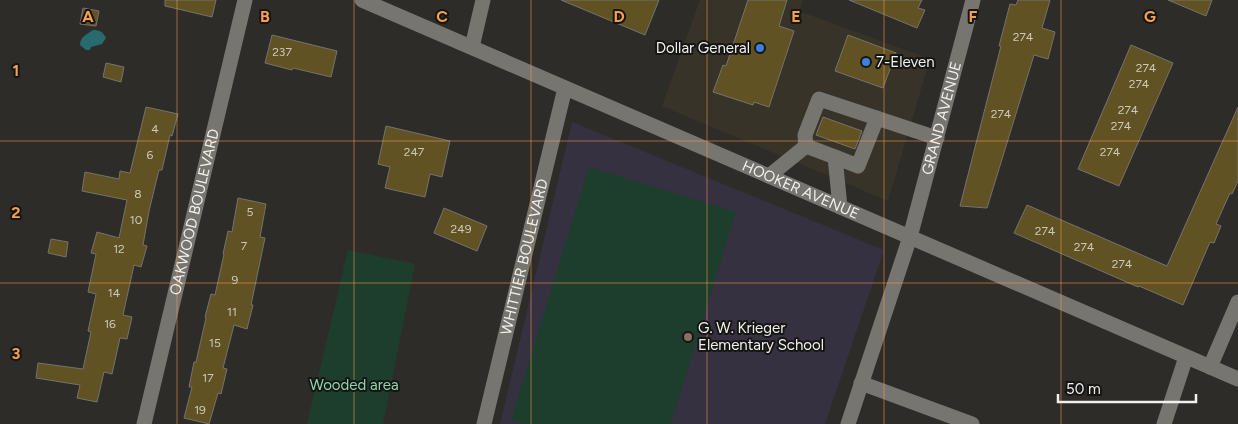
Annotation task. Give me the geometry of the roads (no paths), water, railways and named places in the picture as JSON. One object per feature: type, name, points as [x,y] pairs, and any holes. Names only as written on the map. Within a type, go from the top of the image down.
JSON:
[{"type":"street","name":"OAKWOOD BOULEVARD","points":[[144,424],[245,0]]},
{"type":"street","name":"HOOKER AVENUE","points":[[362,0],[1238,379]]},
{"type":"street","points":[[472,48],[483,0]]},
{"type":"street","name":"GRAND AVENUE","points":[[848,424],[910,237],[974,0]]},
{"type":"street","name":"WHITTIER BOULEVARD","points":[[484,424],[565,88]]},
{"type":"street","points":[[806,146],[804,135],[819,99],[936,138]]},
{"type":"street","points":[[806,146],[858,166],[877,118]]},
{"type":"street","points":[[768,176],[806,146]]},
{"type":"street","points":[[835,157],[840,207]]},
{"type":"street","points":[[1210,367],[1238,302]]},
{"type":"street","points":[[1164,424],[1186,357]]},
{"type":"street","points":[[862,383],[972,424]]},
{"type":"water","points":[[93,30],[98,30],[106,38],[102,44],[86,50],[80,45],[80,42],[84,36]]},
{"type":"place","name":"Dollar General","points":[[760,48]]},
{"type":"place","name":"7-Eleven","points":[[866,62]]},
{"type":"place","name":"G. W. Krieger Elementary School","points":[[688,337]]},
{"type":"park label","name":"Wooded area","points":[[354,385]]}]
